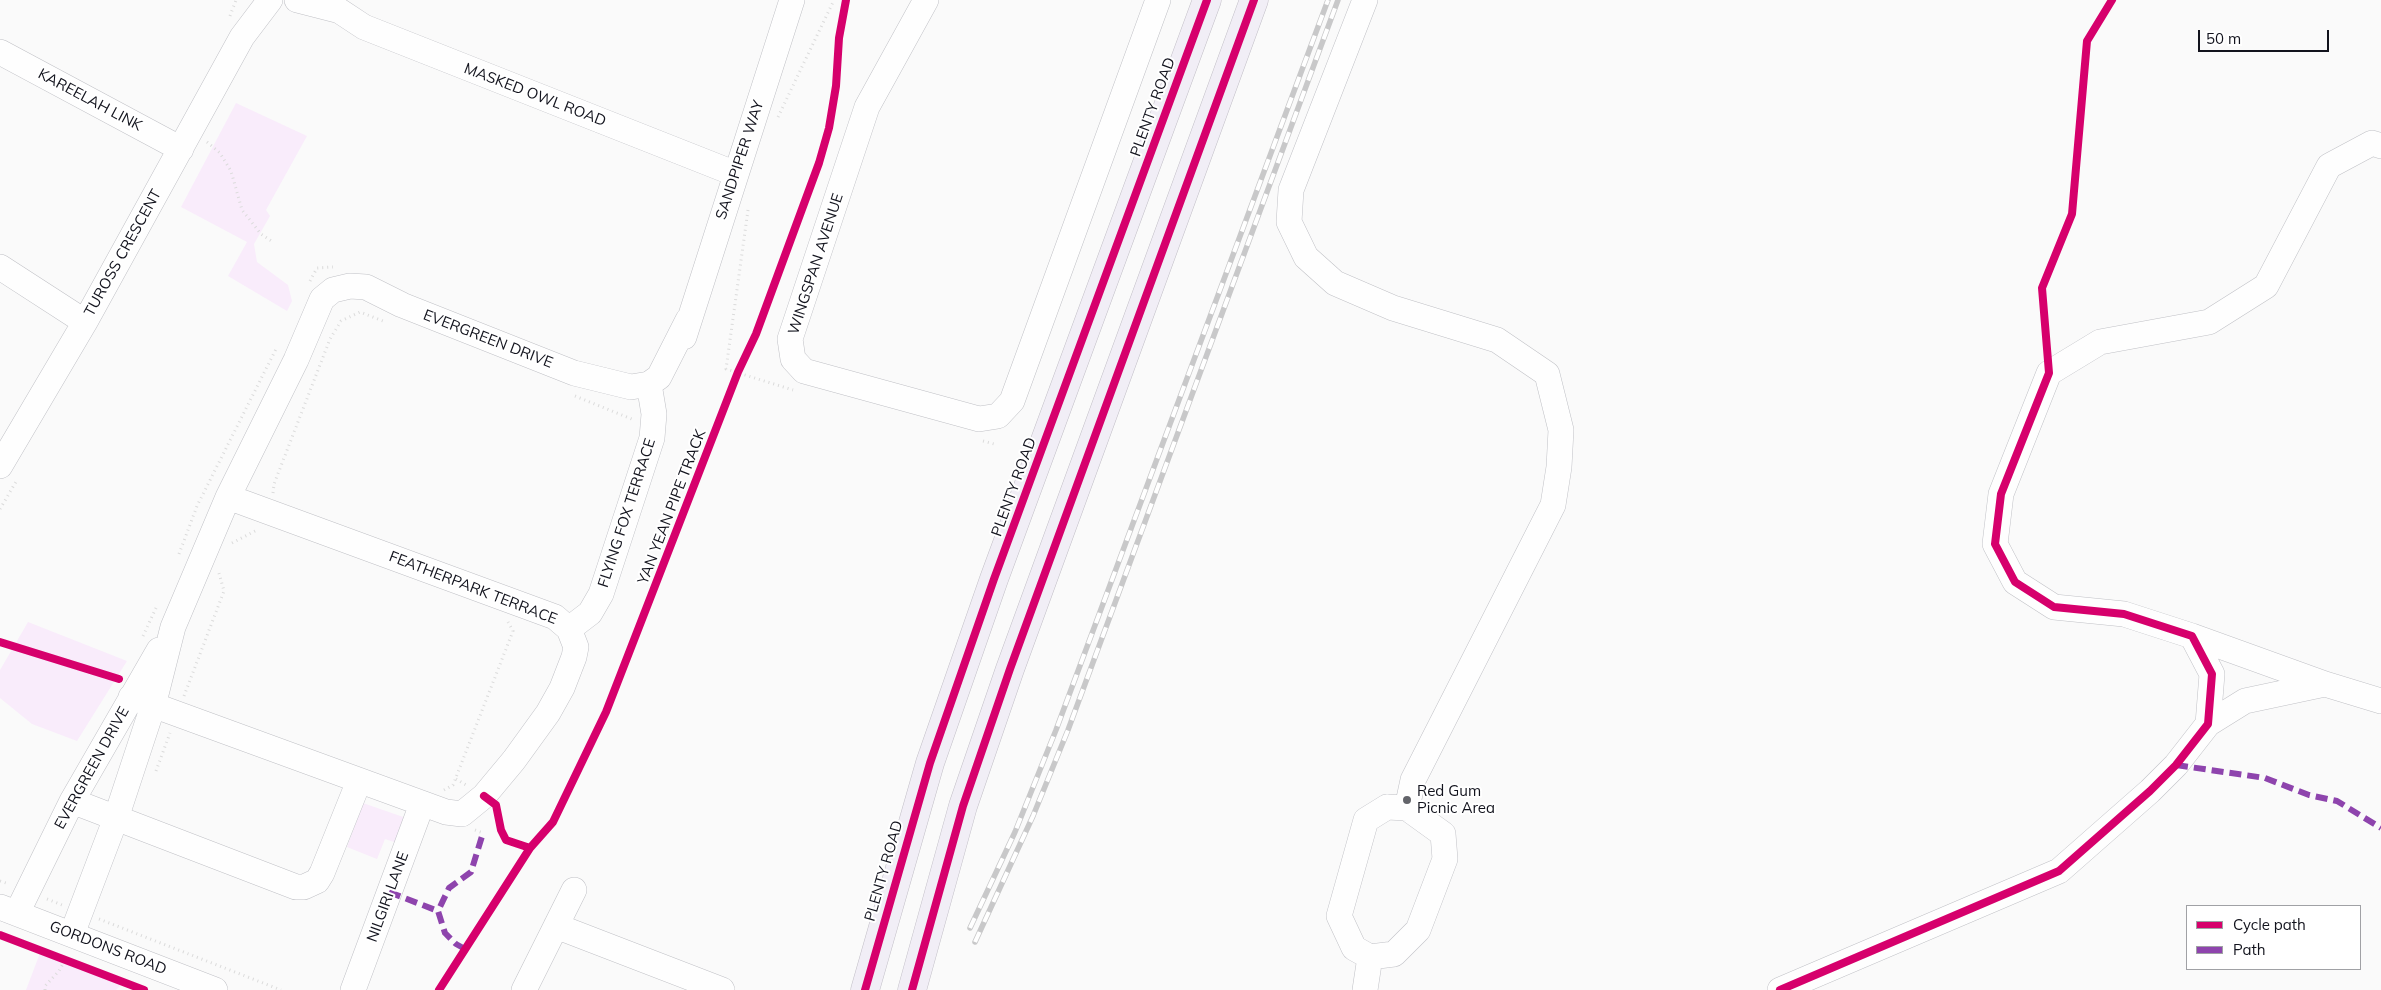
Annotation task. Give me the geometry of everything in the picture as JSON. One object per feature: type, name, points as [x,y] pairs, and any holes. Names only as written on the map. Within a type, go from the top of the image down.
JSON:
[{"type":"highway","name":"PLENTY ROAD","points":[[865,990],[930,763],[994,579],[1208,0]]},
{"type":"highway","points":[[912,990],[963,806],[1010,669],[1254,0]]},
{"type":"street","name":"TUROSS CRESCENT","points":[[2,460],[197,139],[234,29],[252,0]]},
{"type":"street","name":"TUROSS CRESCENT","points":[[234,29],[270,0]]},
{"type":"street","name":"MASKED OWL ROAD","points":[[297,0],[330,5],[364,26],[736,174]]},
{"type":"street","name":"SANDPIPER WAY","points":[[650,391],[666,386],[677,369],[688,320],[792,0]]},
{"type":"street","name":"WINGSPAN AVENUE","points":[[926,0],[867,107],[790,339],[793,359],[804,371],[979,419],[998,416],[1012,401],[1158,0]]},
{"type":"street","points":[[1365,0],[1291,190],[1289,222],[1306,257],[1335,283],[1393,308],[1497,340],[1547,374],[1561,430],[1560,467],[1552,505],[1413,780],[1407,808]]},
{"type":"street","name":"KAREELAH LINK","points":[[0,52],[197,139]]},
{"type":"street","points":[[2381,146],[2372,143],[2329,166],[2266,286],[2209,322],[2100,342],[2049,373],[2001,494],[1995,544],[2015,582],[2054,606],[2124,614],[2192,636],[2325,684],[2381,701]]},
{"type":"street","points":[[0,267],[85,322]]},
{"type":"street","name":"EVERGREEN DRIVE","points":[[89,919],[116,818],[142,701],[228,497],[296,360],[336,295],[363,297],[395,314],[571,383],[629,396],[650,391]]},
{"type":"street","name":"FLYING FOX TERRACE","points":[[569,629],[590,613],[601,594],[652,438],[653,423],[650,391]]},
{"type":"street","name":"FEATHERPARK TERRACE","points":[[142,701],[359,781],[432,797],[446,812],[462,814],[484,796],[514,760],[548,713],[570,669],[576,647],[569,629],[555,617],[228,497]]},
{"type":"street","points":[[2192,636],[2212,674],[2208,724]]},
{"type":"street","points":[[1780,990],[2059,871],[2150,791],[2176,765],[2208,724],[2245,701],[2325,684]]},
{"type":"street","name":"EVERGREEN DRIVE","points":[[12,893],[72,801],[142,701]]},
{"type":"street","points":[[72,801],[296,887],[304,887],[317,881],[325,868],[359,781]]},
{"type":"street","name":"NILGIRI LANE","points":[[353,990],[432,797]]},
{"type":"street","points":[[1387,807],[1407,808],[1443,834],[1445,860],[1418,930],[1394,954],[1370,957],[1354,948],[1340,916],[1366,820],[1387,807]]},
{"type":"street","points":[[524,990],[574,890]]},
{"type":"street","name":"GORDONS ROAD","points":[[12,893],[89,919],[215,990]]},
{"type":"street","points":[[556,926],[722,990]]},
{"type":"street","points":[[1365,990],[1370,957]]},
{"type":"path","points":[[234,29],[236,0]]},
{"type":"path","points":[[777,120],[834,0]]},
{"type":"path","points":[[197,139],[220,153],[231,171],[242,210],[257,230],[273,242]]},
{"type":"path","points":[[749,208],[726,369],[740,368],[763,382]]},
{"type":"path","points":[[306,287],[317,268],[342,266]]},
{"type":"path","points":[[282,498],[272,495],[274,484],[330,339],[341,320],[360,312],[395,314]]},
{"type":"path","points":[[177,559],[197,506],[281,339]]},
{"type":"path","points":[[735,380],[740,368]]},
{"type":"path","points":[[571,383],[639,421],[653,423]]},
{"type":"path","points":[[230,544],[259,529]]},
{"type":"path","points":[[193,701],[184,698],[224,591],[219,576],[220,567]]},
{"type":"path","points":[[140,643],[159,602]]},
{"type":"path","points":[[432,797],[453,785],[513,631],[506,619]]},
{"type":"path","points":[[153,778],[170,732],[180,735]]},
{"type":"path","points":[[0,881],[12,893],[89,919],[281,990]]},
{"type":"path","points":[[45,990],[45,986],[69,961],[56,956]]},
{"type":"shaded area","points":[[236,103],[307,136],[266,210],[270,216],[254,244],[257,262],[288,285],[292,301],[287,311],[228,276],[247,242],[181,207]]},
{"type":"shaded area","points":[[28,622],[127,661],[77,741],[32,724],[0,698],[0,670]]},
{"type":"shaded area","points":[[363,803],[406,818],[397,843],[385,839],[377,859],[347,847]]},
{"type":"shaded area","points":[[40,953],[122,984],[116,990],[26,990]]},
{"type":"railway","points":[[970,928],[1015,832],[1056,730],[1328,0]]},
{"type":"railway","points":[[975,942],[1033,816],[1068,730],[1338,0]]},
{"type":"marked path","points":[[2176,765],[2265,778],[2309,795],[2337,801],[2381,828]]},
{"type":"marked path","points":[[465,949],[456,944],[445,933],[438,911],[449,888],[471,872],[483,833]]},
{"type":"marked path","points":[[389,892],[438,911]]},
{"type":"cycle path","name":"YAN YEAN PIPE TRACK","points":[[439,990],[530,848],[553,822],[606,712],[738,372],[756,334],[819,163],[829,128],[836,86],[839,38],[846,0]]},
{"type":"cycle path","points":[[865,990],[930,763],[994,579],[1207,0]]},
{"type":"cycle path","points":[[912,990],[963,806],[1010,669],[1254,0]]},
{"type":"cycle path","points":[[1780,990],[2059,871],[2150,791],[2176,765],[2208,724],[2212,674],[2192,636],[2124,614],[2054,607],[2015,582],[1995,544],[2001,494],[2049,373],[2042,288],[2072,214],[2087,41],[2112,0]]},
{"type":"cycle path","points":[[0,642],[119,679]]},
{"type":"cycle path","points":[[484,796],[496,805],[501,830],[506,840],[530,848]]},
{"type":"cycle path","points":[[0,935],[144,990]]},
{"type":"place","name":"Red Gum Picnic Area","points":[[1407,800]]}]
